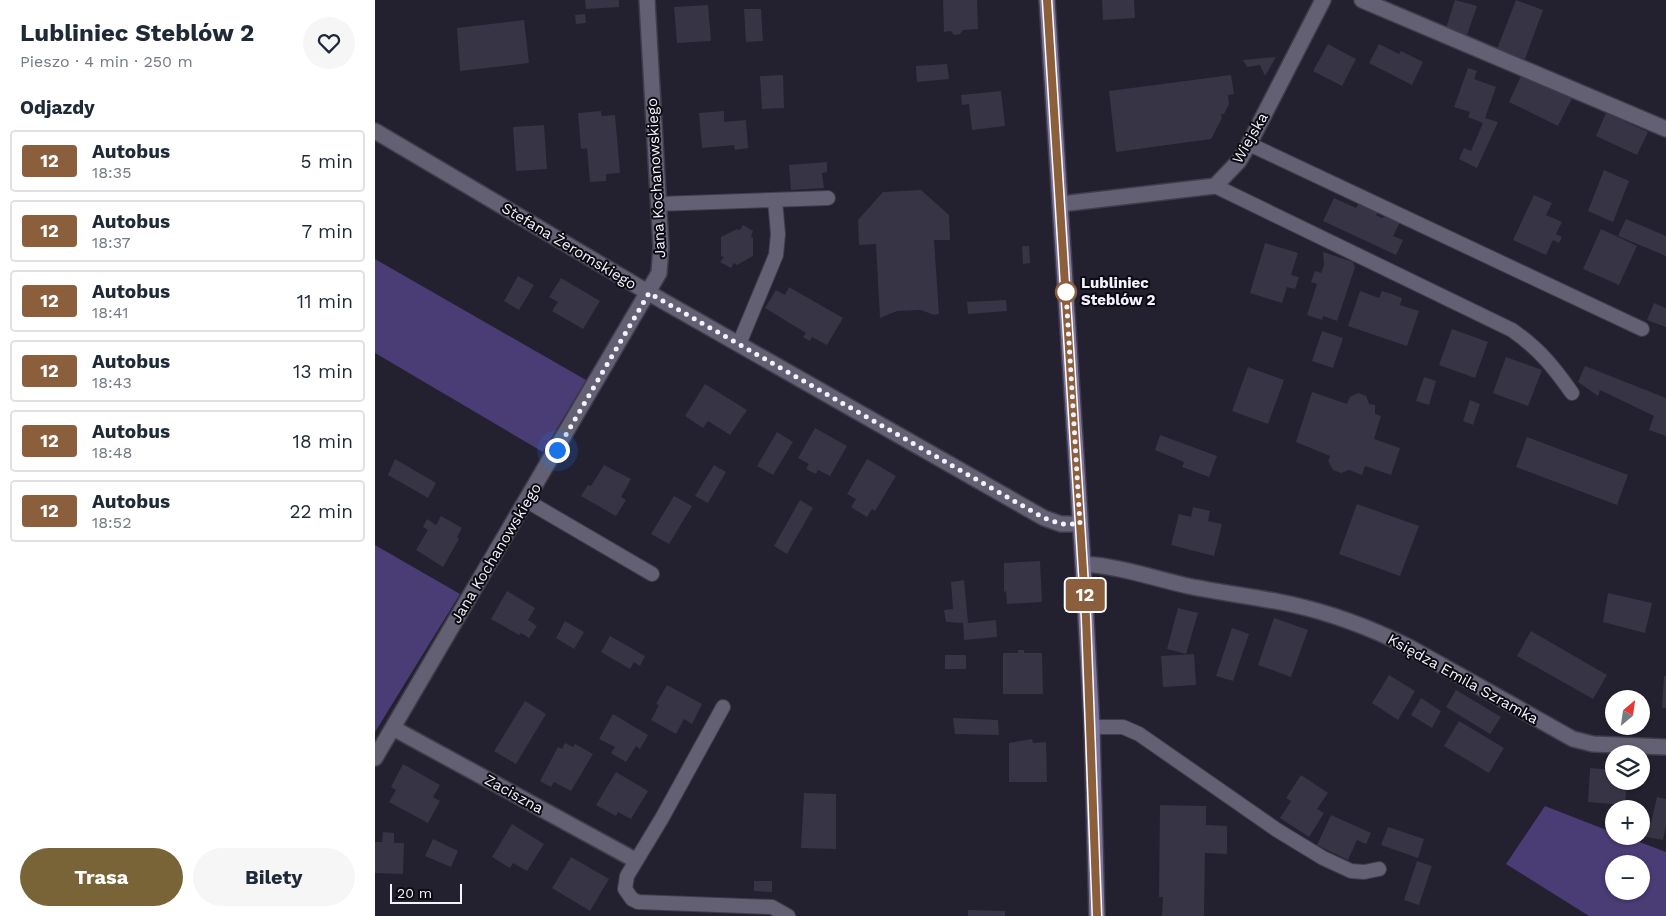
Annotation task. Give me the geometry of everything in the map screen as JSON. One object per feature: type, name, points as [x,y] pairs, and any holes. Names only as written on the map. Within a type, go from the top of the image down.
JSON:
[{"type":"street","name":"Jana Kochanowskiego","points":[[375,758],[659,273],[661,260],[647,0]]},
{"type":"street","points":[[1047,0],[1092,727],[1097,916]]},
{"type":"street","name":"Wiejska","points":[[1215,186],[1239,161],[1249,144],[1323,0]]},
{"type":"street","points":[[1362,0],[1666,129]]},
{"type":"street","name":"Stefana Żeromskiego","points":[[375,131],[649,293],[1044,518],[1061,524],[1080,524]]},
{"type":"street","points":[[1061,204],[1215,186]]},
{"type":"street","name":"Księdza Emila Szramka","points":[[1083,564],[1109,566],[1197,588],[1290,604],[1338,617],[1409,646],[1517,710],[1573,740],[1593,744],[1666,747]]},
{"type":"street","name":"Zaciszna","points":[[393,728],[635,860]]},
{"type":"lane","points":[[1249,144],[1641,329]]},
{"type":"lane","points":[[1215,186],[1512,330],[1531,343],[1548,359],[1572,393]]},
{"type":"lane","points":[[658,204],[828,198]]},
{"type":"lane","points":[[739,344],[776,255],[778,234],[775,200]]},
{"type":"lane","points":[[527,501],[652,574]]},
{"type":"lane","points":[[723,707],[662,818],[635,860],[627,876],[625,889],[632,900],[638,902],[772,907],[788,916]]},
{"type":"lane","points":[[1092,727],[1123,727],[1139,734],[1277,830],[1338,866],[1363,872],[1379,869]]},
{"type":"shaded area","points":[[375,259],[586,380],[543,452],[375,353]]},
{"type":"shaded area","points":[[375,545],[460,594],[375,732]]},
{"type":"shaded area","points":[[1545,806],[1605,829],[1605,845],[1648,845],[1666,852],[1666,916],[1589,916],[1506,864]]},
{"type":"building","points":[[585,0],[619,0],[619,7],[586,9]]},
{"type":"building","points":[[943,0],[977,0],[978,29],[963,30],[960,34],[954,35],[951,31],[944,32]]},
{"type":"building","points":[[1102,0],[1134,0],[1135,18],[1103,20]]},
{"type":"building","points":[[1455,0],[1477,6],[1466,38],[1445,31]]},
{"type":"building","points":[[1516,0],[1543,10],[1525,59],[1497,49]]},
{"type":"building","points":[[708,5],[711,41],[677,43],[674,7]]},
{"type":"building","points":[[744,9],[761,9],[763,41],[746,42]]},
{"type":"building","points":[[585,14],[586,23],[576,24],[575,15]]},
{"type":"building","points":[[524,20],[529,63],[460,71],[457,28]]},
{"type":"building","points":[[1328,44],[1356,59],[1342,86],[1313,71]]},
{"type":"building","points":[[1379,44],[1399,54],[1401,51],[1423,62],[1412,85],[1369,63]]},
{"type":"building","points":[[1276,57],[1265,76],[1260,65],[1247,67],[1243,60]]},
{"type":"building","points":[[947,64],[949,79],[917,82],[916,66]]},
{"type":"building","points":[[1468,68],[1477,71],[1474,79],[1496,87],[1485,118],[1498,122],[1477,168],[1459,159],[1464,148],[1471,151],[1483,123],[1468,117],[1470,112],[1454,107]]},
{"type":"building","points":[[1522,74],[1572,98],[1558,126],[1509,102]]},
{"type":"building","points":[[783,75],[784,108],[762,109],[760,76]]},
{"type":"building","points":[[1231,75],[1234,94],[1228,95],[1229,104],[1224,114],[1221,114],[1222,118],[1211,139],[1116,152],[1109,91]]},
{"type":"building","points":[[1001,91],[1005,126],[972,130],[969,104],[962,105],[961,95]]},
{"type":"building","points":[[601,111],[602,116],[615,115],[620,173],[606,174],[606,181],[590,182],[587,148],[581,149],[578,113]]},
{"type":"building","points":[[724,111],[724,122],[746,120],[748,148],[735,150],[734,145],[702,148],[699,113]]},
{"type":"building","points":[[1606,113],[1648,132],[1637,155],[1596,136]]},
{"type":"building","points":[[544,125],[547,169],[516,171],[513,127]]},
{"type":"building","points":[[827,162],[827,172],[822,173],[824,188],[791,190],[789,165]]},
{"type":"building","points":[[1604,170],[1629,181],[1613,222],[1588,211]]},
{"type":"building","points":[[921,190],[949,215],[950,240],[934,240],[939,314],[934,315],[921,310],[897,311],[880,318],[876,244],[859,245],[858,220],[883,192]]},
{"type":"building","points":[[1534,195],[1552,203],[1546,215],[1562,222],[1556,234],[1562,237],[1559,243],[1553,240],[1546,255],[1513,240]]},
{"type":"building","points":[[1334,198],[1356,208],[1359,203],[1378,212],[1376,215],[1382,218],[1387,216],[1400,222],[1393,236],[1403,240],[1396,255],[1323,221]]},
{"type":"building","points":[[1626,219],[1666,236],[1666,256],[1618,236]]},
{"type":"building","points":[[743,225],[753,231],[751,236],[753,238],[753,256],[737,265],[734,263],[731,268],[720,262],[724,257],[721,256],[721,237],[737,229],[740,230]]},
{"type":"building","points":[[1601,229],[1637,246],[1619,285],[1583,269]]},
{"type":"building","points":[[1265,243],[1298,253],[1291,275],[1299,277],[1295,289],[1287,287],[1282,303],[1250,293]]},
{"type":"building","points":[[1022,246],[1029,246],[1030,263],[1023,264]]},
{"type":"building","points":[[1323,252],[1353,262],[1355,267],[1337,321],[1323,316],[1322,320],[1307,315],[1317,284],[1311,282],[1315,271],[1321,273],[1324,265]]},
{"type":"building","points":[[518,276],[534,285],[519,310],[504,301]]},
{"type":"building","points":[[561,278],[600,301],[583,329],[552,311],[558,302],[549,297]]},
{"type":"building","points":[[789,287],[843,318],[827,345],[812,337],[810,341],[803,337],[806,333],[765,308],[776,290],[785,295]]},
{"type":"building","points":[[1360,291],[1379,298],[1382,291],[1392,294],[1402,298],[1400,305],[1419,311],[1407,346],[1348,326]]},
{"type":"building","points":[[1006,300],[1007,311],[968,314],[967,302]]},
{"type":"building","points":[[1654,303],[1666,308],[1666,327],[1647,320]]},
{"type":"building","points":[[1452,329],[1488,342],[1475,378],[1439,365]]},
{"type":"building","points":[[1322,331],[1343,338],[1333,368],[1312,361]]},
{"type":"building","points":[[1506,357],[1542,370],[1528,406],[1493,393]]},
{"type":"building","points":[[1585,366],[1666,398],[1666,436],[1649,430],[1654,416],[1600,390],[1598,396],[1578,382]]},
{"type":"building","points":[[1248,367],[1284,380],[1268,424],[1232,411]]},
{"type":"building","points":[[1424,377],[1436,381],[1429,405],[1416,401]]},
{"type":"building","points":[[705,384],[747,410],[730,435],[708,421],[703,428],[685,416]]},
{"type":"building","points":[[1312,392],[1347,404],[1350,397],[1358,393],[1366,396],[1369,404],[1375,405],[1375,414],[1381,416],[1374,439],[1400,448],[1391,475],[1365,466],[1362,475],[1349,470],[1341,473],[1333,470],[1328,461],[1330,456],[1296,442]]},
{"type":"building","points":[[1470,400],[1480,404],[1473,425],[1463,421]]},
{"type":"building","points":[[815,428],[847,446],[830,476],[818,470],[816,474],[806,469],[809,464],[798,458]]},
{"type":"building","points":[[777,432],[793,442],[773,475],[757,466]]},
{"type":"building","points":[[1160,435],[1217,456],[1209,477],[1182,467],[1184,462],[1155,450]]},
{"type":"building","points":[[1527,437],[1628,475],[1617,505],[1516,467]]},
{"type":"building","points":[[395,459],[436,483],[428,498],[388,475]]},
{"type":"building","points":[[867,459],[896,476],[875,511],[872,509],[867,517],[851,507],[856,499],[847,494]]},
{"type":"building","points":[[604,465],[631,479],[621,497],[626,500],[616,516],[581,496],[588,485],[591,486]]},
{"type":"building","points":[[714,465],[726,472],[708,503],[695,496]]},
{"type":"building","points":[[674,496],[692,506],[669,544],[651,534]]},
{"type":"building","points":[[800,500],[813,508],[787,554],[774,546]]},
{"type":"building","points":[[1357,504],[1419,526],[1400,576],[1339,554]]},
{"type":"building","points":[[1193,507],[1210,511],[1208,521],[1222,524],[1214,556],[1171,545],[1179,514],[1191,517]]},
{"type":"building","points":[[441,516],[462,528],[457,537],[459,539],[443,567],[416,550],[428,530],[423,527],[427,519],[436,525]]},
{"type":"building","points":[[1040,561],[1042,602],[1007,604],[1006,591],[1004,592],[1004,563]]},
{"type":"building","points":[[964,580],[968,623],[996,620],[997,637],[964,640],[963,623],[946,622],[944,610],[953,609],[951,582]]},
{"type":"building","points":[[507,591],[535,608],[528,620],[537,626],[529,638],[521,633],[519,635],[491,619]]},
{"type":"building","points":[[1608,593],[1652,603],[1645,633],[1603,622]]},
{"type":"building","points":[[1178,608],[1198,613],[1186,654],[1167,649]]},
{"type":"building","points":[[1274,618],[1308,630],[1291,677],[1258,665]]},
{"type":"building","points":[[565,621],[584,632],[574,649],[556,638]]},
{"type":"building","points":[[1232,628],[1249,634],[1233,681],[1216,676]]},
{"type":"building","points":[[1531,631],[1607,675],[1593,699],[1517,656]]},
{"type":"building","points":[[610,636],[645,656],[640,666],[634,662],[630,669],[601,652]]},
{"type":"building","points":[[1018,650],[1024,650],[1024,653],[1042,653],[1043,694],[1003,694],[1003,653],[1018,653]]},
{"type":"building","points":[[1194,654],[1196,685],[1163,687],[1161,656]]},
{"type":"building","points":[[945,655],[966,655],[966,669],[945,669]]},
{"type":"building","points":[[1389,675],[1415,691],[1398,720],[1372,703]]},
{"type":"building","points":[[1664,676],[1666,676],[1666,708],[1662,708]]},
{"type":"building","points":[[667,685],[702,704],[692,724],[684,719],[676,734],[651,720],[659,705],[656,704]]},
{"type":"building","points":[[1456,690],[1501,717],[1490,734],[1446,707]]},
{"type":"building","points":[[1421,698],[1441,711],[1432,728],[1411,715]]},
{"type":"building","points":[[525,701],[546,714],[516,764],[494,751]]},
{"type":"building","points":[[613,714],[648,735],[640,749],[636,746],[626,762],[611,753],[615,747],[599,739]]},
{"type":"building","points":[[953,718],[998,720],[999,735],[955,734]]},
{"type":"building","points":[[1459,721],[1504,748],[1489,773],[1444,746]]},
{"type":"building","points":[[1032,739],[1033,743],[1046,742],[1047,782],[1009,782],[1009,743]]},
{"type":"building","points":[[565,743],[573,747],[575,744],[593,754],[571,791],[554,782],[551,787],[540,781],[558,747],[562,749]]},
{"type":"building","points":[[403,764],[440,785],[433,797],[440,801],[428,823],[389,802],[396,790],[391,787]]},
{"type":"building","points":[[1590,768],[1605,769],[1605,790],[1626,790],[1625,800],[1605,800],[1605,803],[1588,802]]},
{"type":"building","points":[[616,772],[648,791],[631,819],[618,812],[616,816],[596,805]]},
{"type":"building","points":[[1301,775],[1328,793],[1317,809],[1324,813],[1309,837],[1280,818],[1291,801],[1286,798]]},
{"type":"building","points":[[804,793],[836,794],[836,849],[801,848]]},
{"type":"building","points":[[1657,797],[1666,799],[1666,826],[1663,840],[1650,838]]},
{"type":"building","points":[[1160,805],[1206,806],[1206,825],[1227,826],[1227,854],[1205,853],[1204,916],[1162,916],[1163,897],[1159,897]]},
{"type":"building","points":[[1331,815],[1371,833],[1366,844],[1357,840],[1348,860],[1317,845]]},
{"type":"building","points":[[512,824],[544,844],[527,871],[513,863],[510,868],[492,857]]},
{"type":"building","points":[[1388,827],[1424,839],[1418,858],[1381,845]]},
{"type":"building","points":[[383,832],[394,833],[394,843],[404,843],[403,874],[375,873],[375,842],[382,842]]},
{"type":"building","points":[[433,839],[458,851],[451,867],[425,856]]},
{"type":"building","points":[[571,857],[609,879],[590,911],[552,888]]},
{"type":"building","points":[[1417,861],[1432,866],[1419,905],[1404,900]]},
{"type":"building","points":[[754,881],[772,881],[772,892],[754,891]]},
{"type":"building","points":[[968,910],[1005,911],[1005,916],[968,916]]},
{"type":"bus line","name":"12","points":[[1047,0],[1092,727],[1098,891],[1097,916]]},
{"type":"place","name":"Lubliniec Steblów 2","points":[[1066,292]]},
{"type":"route","points":[[557,450],[649,293],[1044,518],[1061,524],[1080,524],[1066,292]]}]
